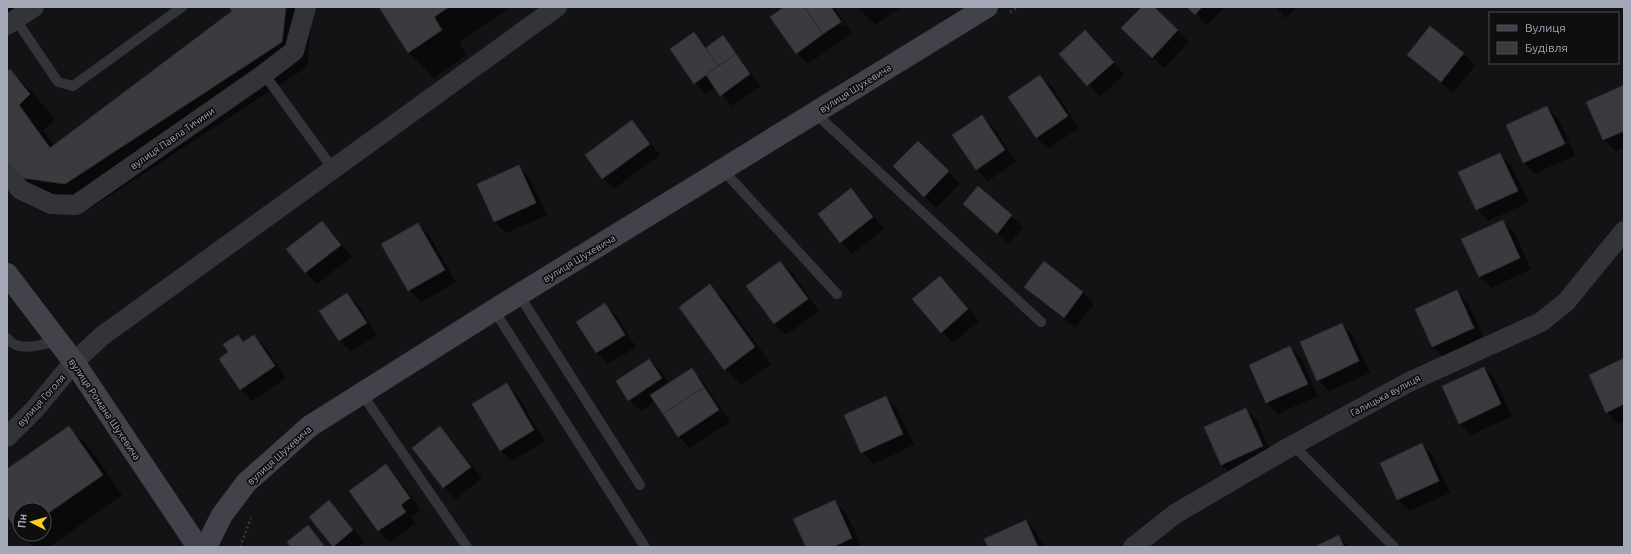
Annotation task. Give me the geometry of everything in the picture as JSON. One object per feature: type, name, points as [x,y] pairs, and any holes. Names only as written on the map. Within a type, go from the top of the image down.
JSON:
[{"type":"street","points":[[11,23],[34,7]]},
{"type":"street","name":"вулиця Павла Тичини","points":[[7,174],[21,190],[51,204],[76,205],[264,74],[294,51],[306,7]]},
{"type":"street","name":"вулиця Гоголя","points":[[7,437],[35,408],[74,362],[102,336],[557,7]]},
{"type":"street","name":"вулиця Шухевича","points":[[206,547],[222,515],[246,483],[310,426],[494,310],[987,7]]},
{"type":"street","name":"Галицька вулиця","points":[[1133,547],[1175,514],[1293,445],[1409,382],[1540,322],[1566,302],[1624,231]]},
{"type":"street","name":"вулиця Романа Шухевича","points":[[7,274],[74,362],[198,547]]},
{"type":"lane","points":[[11,23],[58,82],[73,86],[182,7]]},
{"type":"lane","points":[[264,74],[333,169]]},
{"type":"lane","points":[[815,113],[1041,322]]},
{"type":"lane","points":[[723,170],[837,294]]},
{"type":"lane","points":[[519,295],[640,485]]},
{"type":"lane","points":[[494,310],[645,547]]},
{"type":"lane","points":[[7,338],[10,342],[19,346],[30,347],[58,341]]},
{"type":"lane","points":[[362,394],[467,547]]},
{"type":"lane","points":[[1293,445],[1394,547]]},
{"type":"building","points":[[229,7],[286,7],[282,42],[65,184],[16,177],[7,166],[7,71],[10,69],[30,94],[19,105],[50,148],[232,11]]},
{"type":"building","points":[[379,7],[449,7],[434,17],[442,30],[408,53]]},
{"type":"building","points":[[784,7],[804,7],[823,34],[796,54],[770,17]]},
{"type":"building","points":[[804,7],[831,7],[841,22],[823,34]]},
{"type":"building","points":[[1142,7],[1154,7],[1178,30],[1152,58],[1121,28]]},
{"type":"building","points":[[1187,7],[1202,7],[1195,15]]},
{"type":"building","points":[[1430,26],[1464,53],[1441,82],[1407,55]]},
{"type":"building","points":[[1085,30],[1114,62],[1087,86],[1059,54]]},
{"type":"building","points":[[694,32],[718,66],[694,84],[670,49]]},
{"type":"building","points":[[723,35],[736,54],[718,66],[706,48]]},
{"type":"building","points":[[736,54],[750,74],[720,96],[706,75]]},
{"type":"building","points":[[1040,75],[1068,116],[1036,138],[1008,97]]},
{"type":"building","points":[[1624,85],[1624,131],[1603,140],[1586,102]]},
{"type":"building","points":[[1547,106],[1565,144],[1523,163],[1506,125]]},
{"type":"building","points":[[982,115],[1005,150],[976,170],[952,135]]},
{"type":"building","points":[[632,120],[650,144],[602,179],[585,155]]},
{"type":"building","points":[[918,141],[949,171],[924,197],[893,166]]},
{"type":"building","points":[[1500,153],[1518,191],[1476,210],[1458,172]]},
{"type":"building","points":[[519,165],[536,203],[494,222],[477,184]]},
{"type":"building","points":[[978,186],[1012,215],[997,234],[963,204]]},
{"type":"building","points":[[851,188],[873,217],[840,243],[818,214]]},
{"type":"building","points":[[1503,220],[1520,258],[1479,277],[1461,239]]},
{"type":"building","points":[[322,221],[341,245],[305,273],[286,249]]},
{"type":"building","points":[[418,223],[445,270],[408,291],[381,244]]},
{"type":"building","points":[[780,261],[808,299],[774,324],[746,286]]},
{"type":"building","points":[[1044,261],[1083,292],[1064,318],[1024,287]]},
{"type":"building","points":[[940,276],[968,309],[941,333],[912,299]]},
{"type":"building","points":[[710,284],[755,347],[724,370],[679,307]]},
{"type":"building","points":[[1457,290],[1474,328],[1432,347],[1415,309]]},
{"type":"building","points":[[347,293],[367,323],[339,341],[319,311]]},
{"type":"building","points":[[605,303],[625,335],[596,353],[576,322]]},
{"type":"building","points":[[1342,323],[1359,361],[1317,381],[1300,342]]},
{"type":"building","points":[[238,335],[243,342],[254,335],[275,366],[240,390],[219,359],[228,352],[223,344]]},
{"type":"building","points":[[1290,346],[1308,384],[1266,403],[1249,365]]},
{"type":"building","points":[[1624,358],[1624,404],[1606,413],[1589,375]]},
{"type":"building","points":[[649,359],[662,378],[628,401],[616,381]]},
{"type":"building","points":[[1484,367],[1501,404],[1459,424],[1442,386]]},
{"type":"building","points":[[692,368],[704,387],[663,414],[650,395]]},
{"type":"building","points":[[507,383],[534,430],[500,451],[472,404]]},
{"type":"building","points":[[704,387],[719,410],[678,437],[663,414]]},
{"type":"building","points":[[886,396],[903,434],[861,453],[844,415]]},
{"type":"building","points":[[1246,408],[1263,446],[1221,465],[1204,427]]},
{"type":"building","points":[[69,426],[103,475],[52,510],[52,502],[12,502],[12,524],[7,516],[7,469]]},
{"type":"building","points":[[440,426],[471,467],[443,488],[412,448]]},
{"type":"building","points":[[1422,443],[1439,481],[1397,500],[1380,463]]},
{"type":"building","points":[[386,464],[410,498],[401,505],[406,512],[378,531],[349,491]]},
{"type":"building","points":[[329,500],[353,530],[333,547],[309,517]]},
{"type":"building","points":[[835,500],[852,538],[833,547],[806,547],[793,519]]},
{"type":"building","points":[[1026,520],[1038,547],[988,547],[984,539]]},
{"type":"building","points":[[308,525],[325,547],[291,547],[287,542]]},
{"type":"building","points":[[1339,535],[1344,547],[1314,547]]}]
